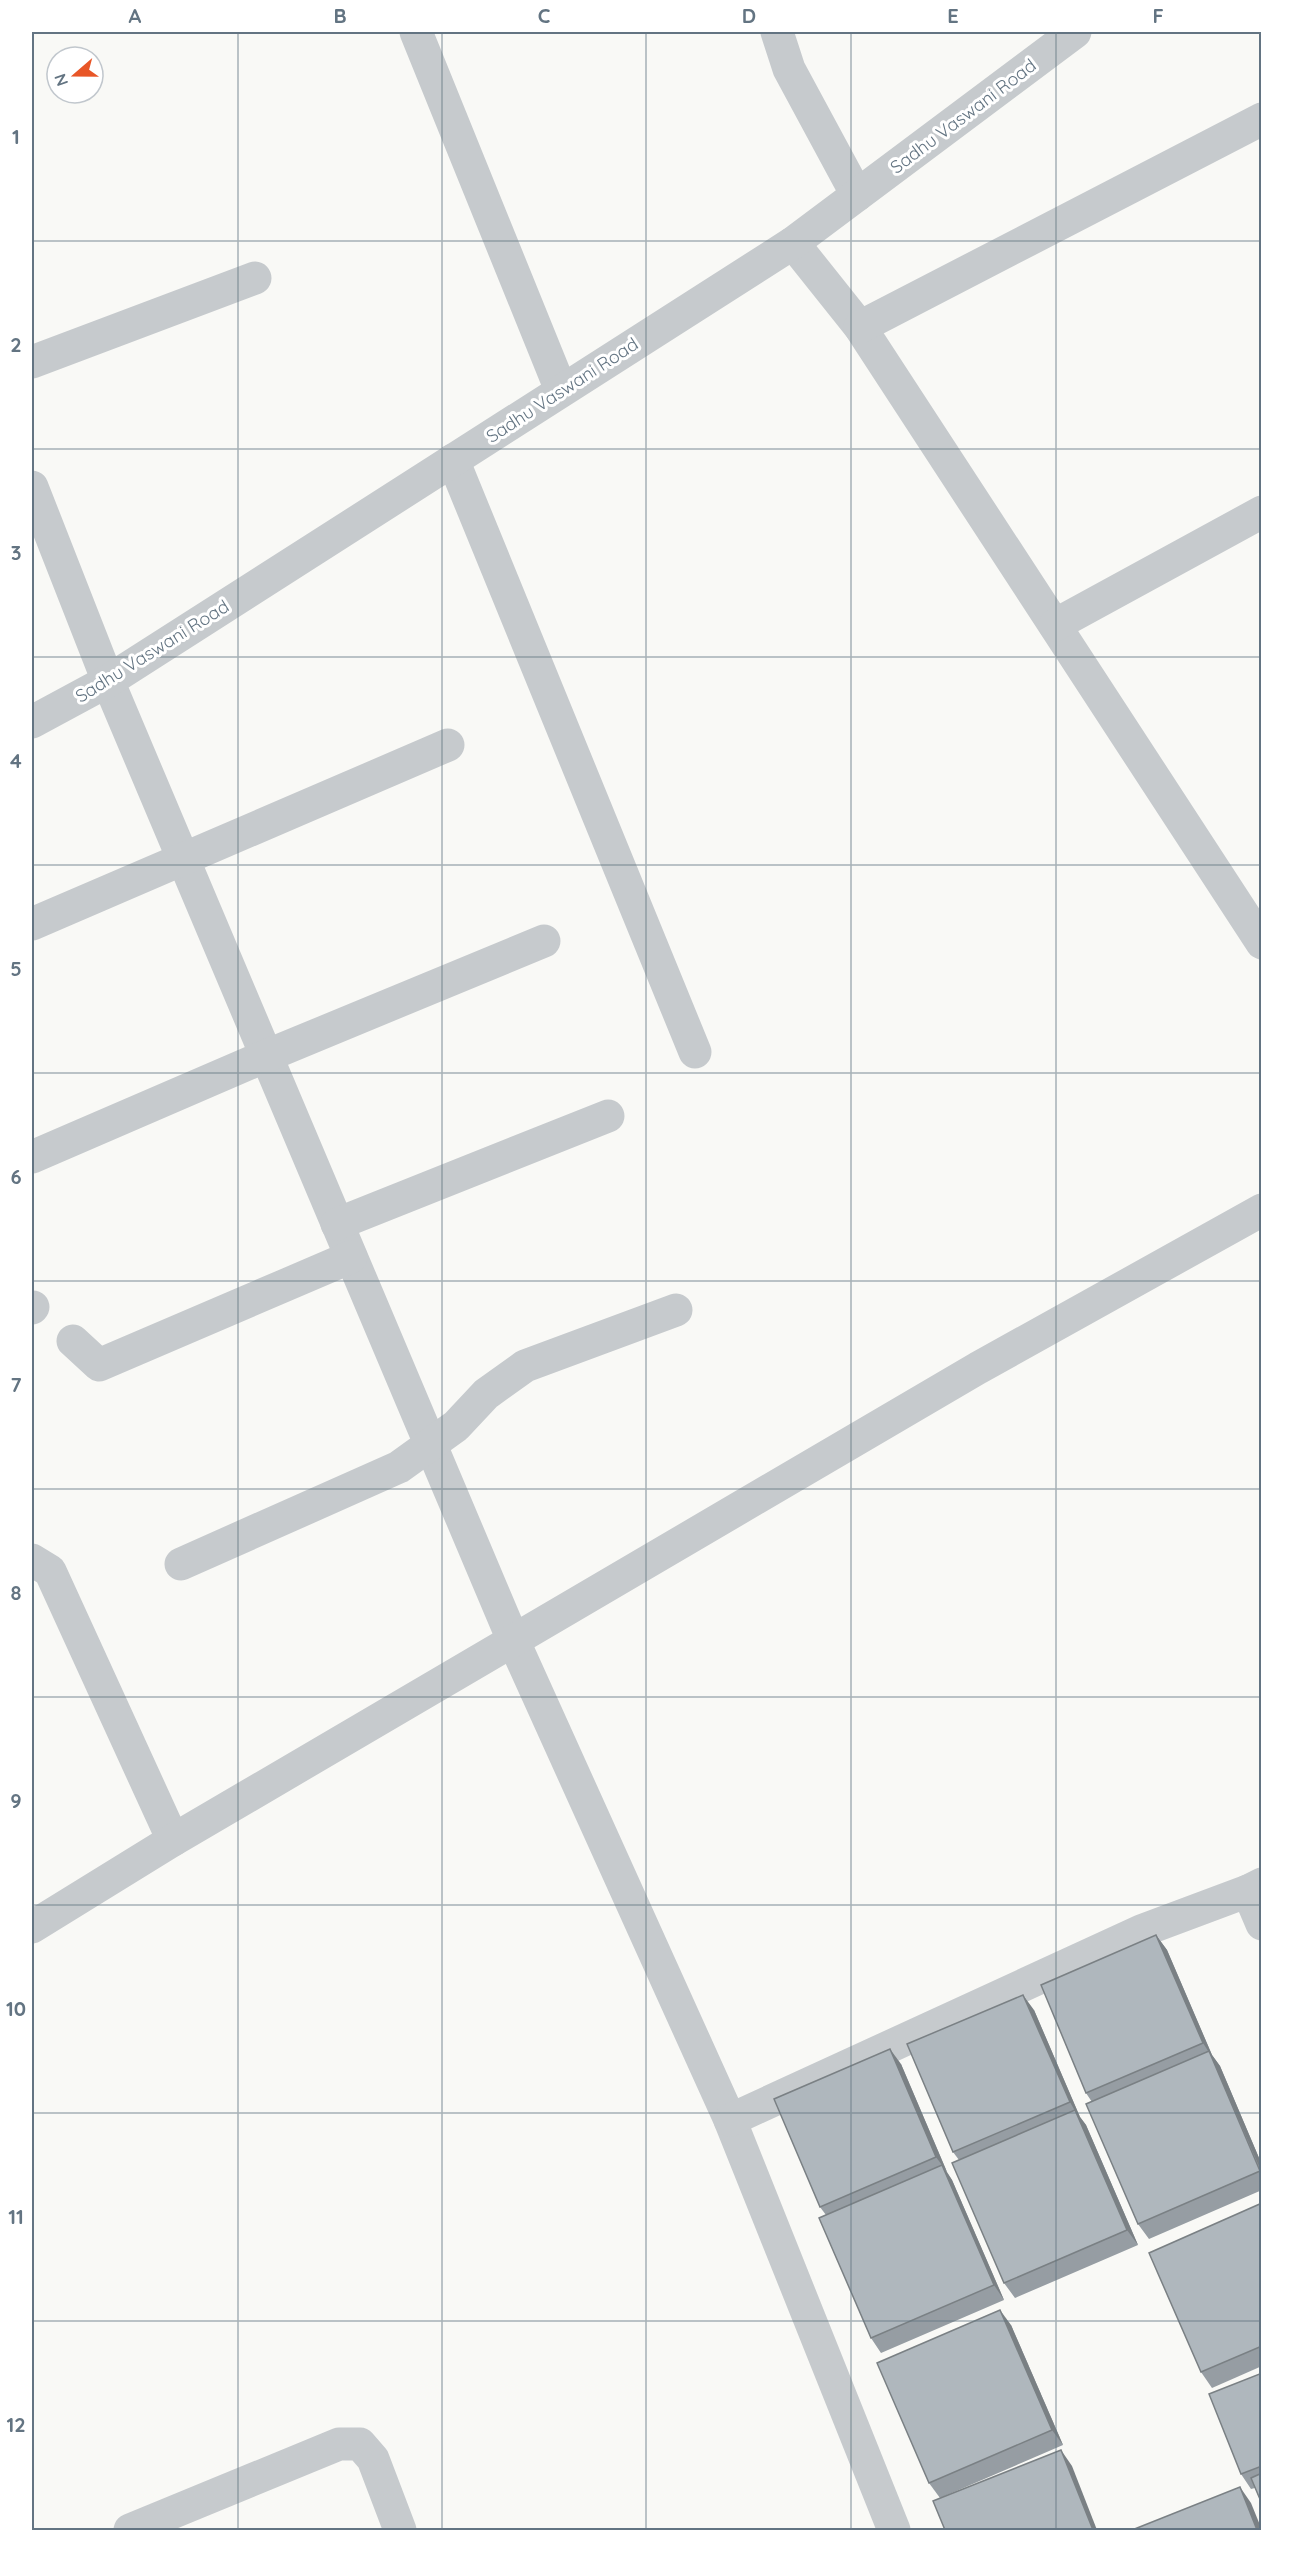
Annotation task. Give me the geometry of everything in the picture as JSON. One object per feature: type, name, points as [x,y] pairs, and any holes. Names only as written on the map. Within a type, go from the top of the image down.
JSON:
[{"type":"street","points":[[416,32],[561,390]]},
{"type":"street","points":[[777,32],[789,69],[857,195]]},
{"type":"street","name":"Sadhu Vaswani Road","points":[[32,722],[108,681],[793,243],[1075,32]]},
{"type":"street","points":[[860,327],[1262,118]]},
{"type":"street","points":[[793,243],[860,327],[1262,943]]},
{"type":"street","points":[[32,362],[255,278]]},
{"type":"street","points":[[32,384],[142,334]]},
{"type":"street","points":[[453,460],[695,1052]]},
{"type":"street","points":[[32,487],[108,681],[430,1446],[514,1642],[730,2120],[894,2530]]},
{"type":"street","points":[[1055,625],[1262,512]]},
{"type":"street","points":[[32,924],[448,745]]},
{"type":"street","points":[[32,1156],[544,941]]},
{"type":"street","points":[[337,1224],[608,1116]]},
{"type":"street","points":[[32,1926],[173,1840],[978,1368],[1262,1210]]},
{"type":"street","points":[[74,1341],[99,1365],[351,1257]]},
{"type":"street","points":[[181,1564],[399,1467],[456,1426],[486,1394],[525,1366],[676,1310]]},
{"type":"street","points":[[32,1560],[50,1571],[173,1840]]},
{"type":"street","points":[[730,2120],[1141,1931],[1255,1888],[1262,1924]]},
{"type":"street","points":[[130,2530],[339,2444],[360,2444],[373,2459],[399,2530]]},
{"type":"building","points":[[1156,1935],[1203,2043],[1086,2093],[1041,1985]]},
{"type":"building","points":[[1023,1995],[1070,2102],[953,2152],[907,2044]]},
{"type":"building","points":[[890,2049],[936,2157],[820,2207],[774,2099]]},
{"type":"building","points":[[1209,2051],[1260,2171],[1138,2224],[1086,2104]]},
{"type":"building","points":[[1075,2110],[1127,2230],[1004,2283],[952,2163]]},
{"type":"building","points":[[942,2165],[994,2285],[871,2338],[819,2218]]},
{"type":"building","points":[[1262,2203],[1262,2346],[1201,2372],[1149,2253]]},
{"type":"building","points":[[1000,2310],[1052,2430],[929,2483],[877,2363]]},
{"type":"building","points":[[1262,2373],[1262,2466],[1241,2474],[1209,2394]]},
{"type":"building","points":[[1061,2450],[1093,2530],[945,2530],[933,2501]]},
{"type":"building","points":[[1262,2473],[1262,2504],[1251,2478]]},
{"type":"building","points":[[1240,2487],[1257,2530],[1132,2530]]}]
